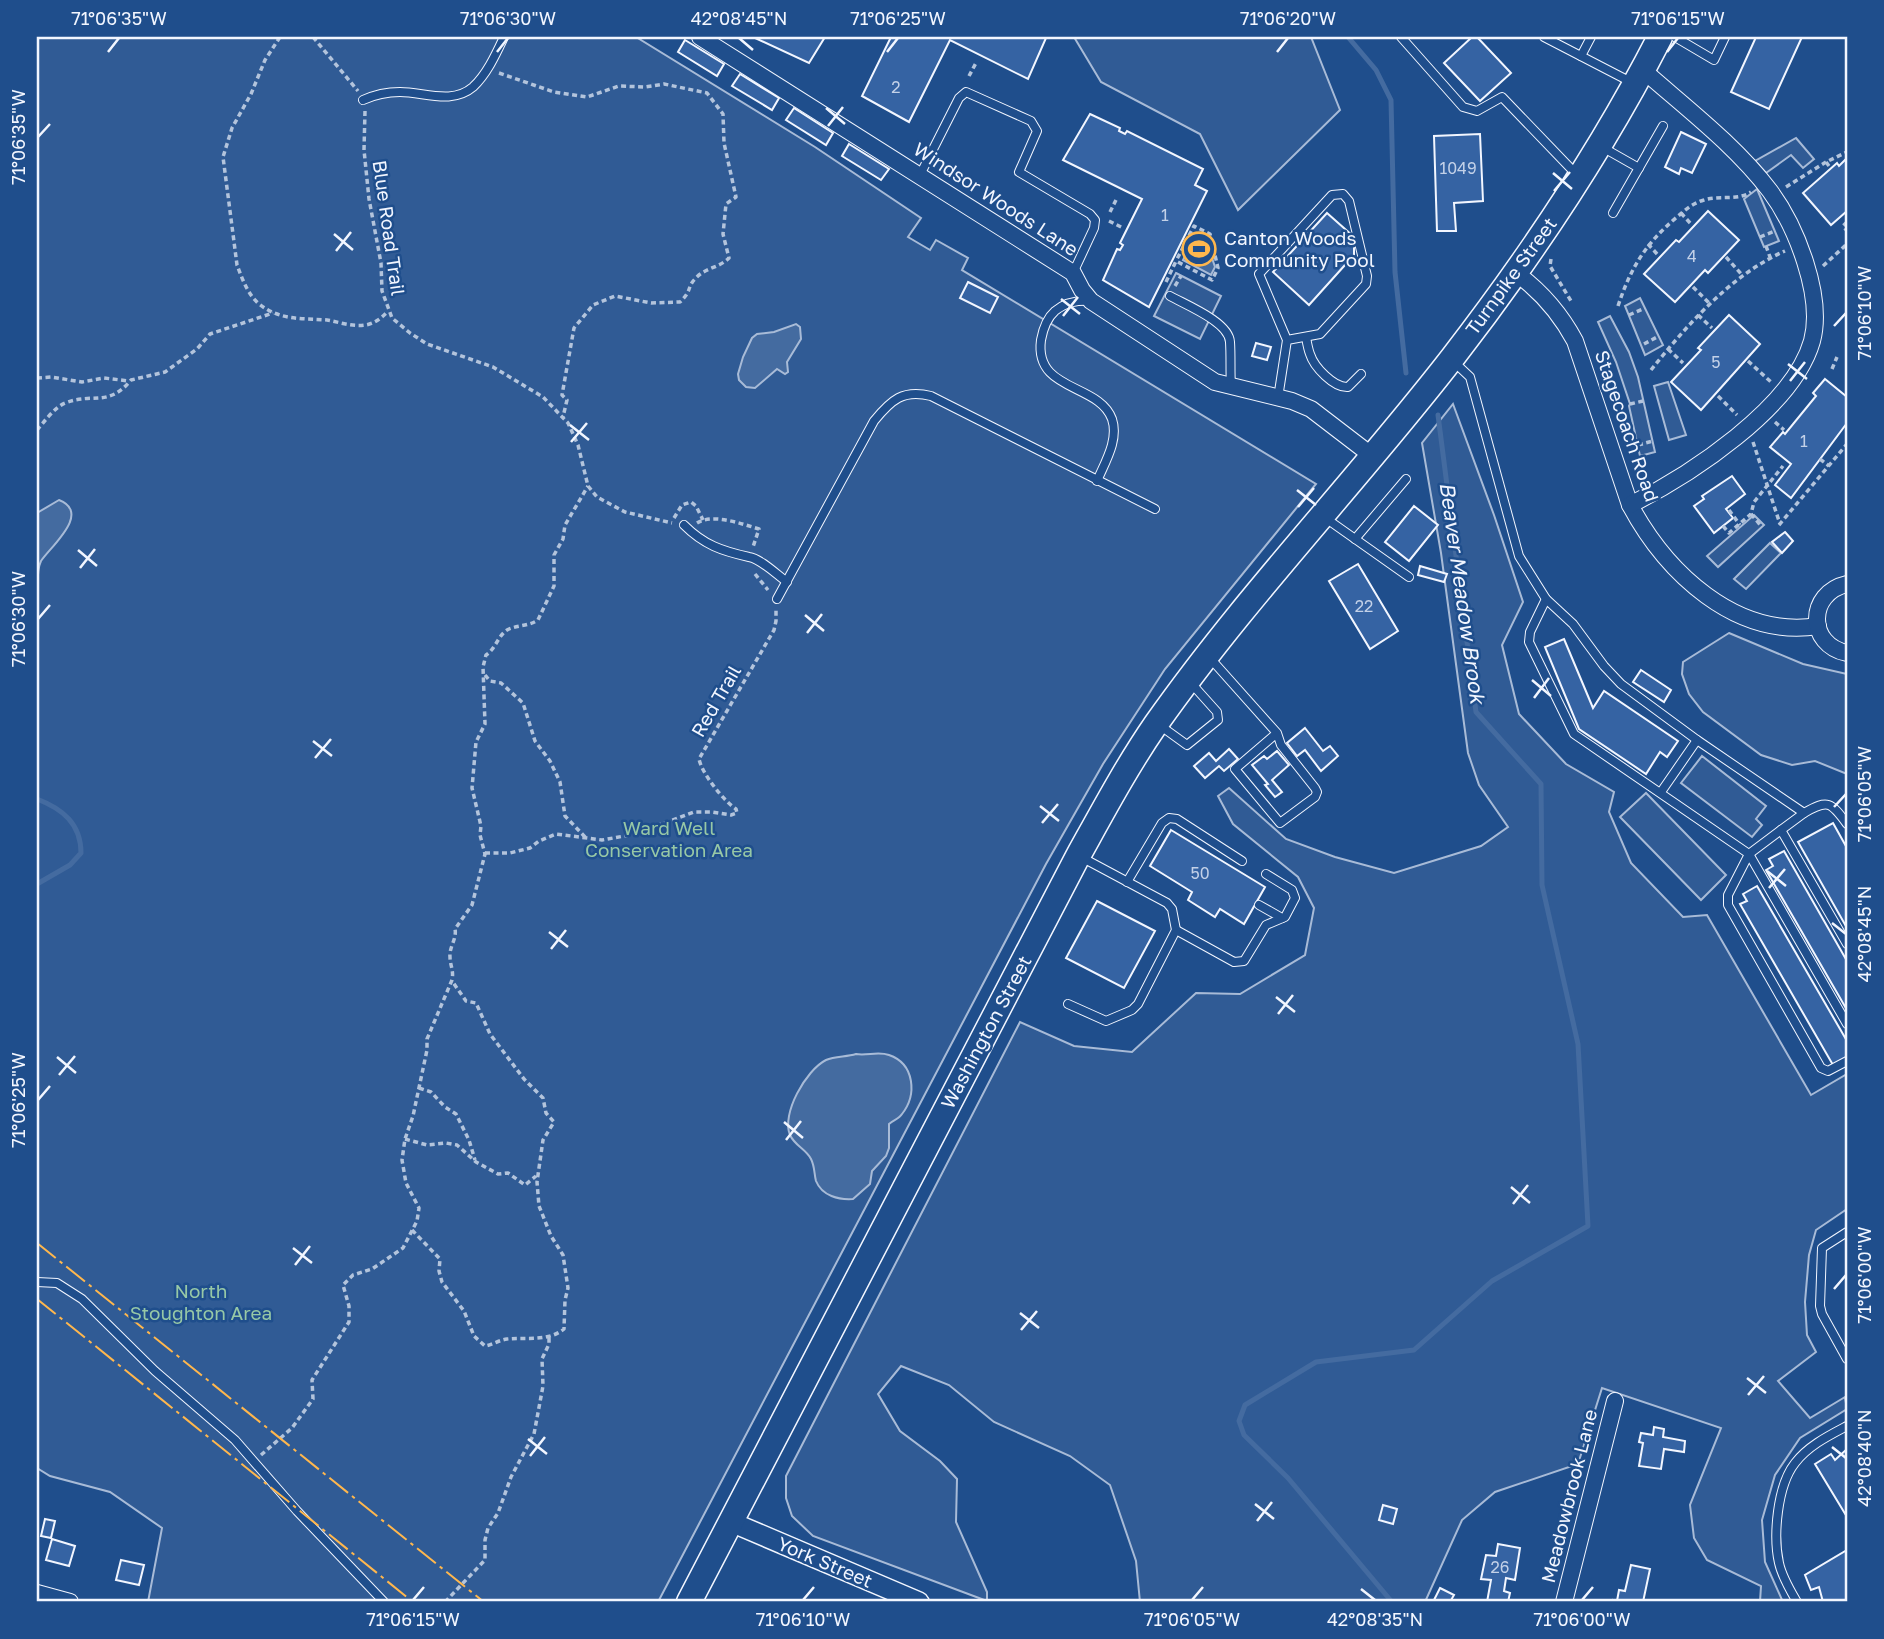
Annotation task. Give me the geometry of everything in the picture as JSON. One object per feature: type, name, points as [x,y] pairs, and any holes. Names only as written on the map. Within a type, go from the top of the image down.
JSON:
[{"type":"main road","name":"Turnpike Street","points":[[1329,506],[1451,359],[1516,273],[1599,145],[1660,37]]},
{"type":"main road","name":"Washington Street","points":[[689,1602],[1078,856],[1128,766],[1189,680],[1329,506]]},
{"type":"street","name":"Windsor Woods Lane","points":[[700,37],[1073,273],[1091,301],[1200,374],[1231,387],[1311,409],[1371,456]]},
{"type":"street","points":[[1630,505],[1725,446],[1771,404],[1788,386],[1802,364],[1812,340],[1814,314],[1803,251],[1788,219],[1770,191],[1748,164],[1639,77]]},
{"type":"street","name":"Stagecoach Road","points":[[1516,273],[1535,287],[1551,304],[1575,341],[1630,505],[1642,527],[1669,562],[1711,598],[1736,614],[1757,623],[1799,629],[1818,626]]},
{"type":"street","points":[[1847,584],[1834,589],[1823,598],[1818,611],[1820,633],[1829,645],[1847,653]]},
{"type":"street","name":"Meadowbrook Lane","points":[[1564,1602],[1615,1401]]},
{"type":"street","name":"York Street","points":[[731,1522],[919,1602]]},
{"type":"street","points":[[37,1593],[70,1602]]},
{"type":"lane","points":[[363,100],[397,92],[437,96],[461,94],[481,78],[504,37]]},
{"type":"lane","points":[[1401,37],[1463,107],[1477,111],[1502,97],[1579,177]]},
{"type":"lane","points":[[1544,37],[1581,56],[1639,77]]},
{"type":"lane","points":[[1581,56],[1591,37]]},
{"type":"lane","points":[[1675,37],[1714,60],[1725,37]]},
{"type":"lane","points":[[920,176],[959,98],[966,92],[1031,121],[1037,131],[1019,172],[1090,214],[1095,220],[1094,228],[1073,273]]},
{"type":"lane","points":[[1613,213],[1664,125]]},
{"type":"lane","points":[[1599,145],[1639,168]]},
{"type":"lane","points":[[1278,398],[1287,340],[1259,274],[1332,195],[1343,194],[1349,201],[1367,276],[1366,284],[1320,334],[1287,340]]},
{"type":"lane","points":[[1172,292],[1226,331],[1230,342],[1231,387]]},
{"type":"lane","points":[[1091,301],[1076,301],[1056,310],[1047,322],[1041,348],[1046,366],[1053,375],[1097,401],[1111,418],[1111,447],[1097,481]]},
{"type":"lane","points":[[1306,337],[1312,359],[1321,371],[1339,386],[1348,387],[1361,374]]},
{"type":"lane","points":[[1451,359],[1470,377],[1520,556],[1546,599],[1573,624],[1621,684],[1804,813]]},
{"type":"lane","points":[[775,599],[787,582],[874,421],[896,399],[911,393],[931,396],[1155,509]]},
{"type":"lane","points":[[1355,539],[1406,479]]},
{"type":"lane","points":[[1329,506],[1355,539],[1409,578]]},
{"type":"lane","points":[[684,525],[696,536],[720,549],[734,555],[750,557],[787,582]]},
{"type":"lane","points":[[1546,599],[1530,632],[1529,642],[1574,734],[1749,854],[1847,1024]]},
{"type":"lane","points":[[1208,656],[1277,733],[1280,745],[1317,792],[1315,797],[1280,823],[1235,769],[1277,733]]},
{"type":"lane","points":[[1157,723],[1187,745],[1218,720],[1217,712],[1189,680]]},
{"type":"lane","points":[[1661,792],[1697,740]]},
{"type":"lane","points":[[1847,824],[1829,804],[1820,804],[1804,813],[1749,854],[1728,895],[1730,910],[1821,1068],[1828,1071],[1847,1062]]},
{"type":"lane","points":[[1127,882],[1162,823],[1169,818],[1177,819],[1242,861]]},
{"type":"lane","points":[[1782,830],[1847,944]]},
{"type":"lane","points":[[1068,1004],[1106,1021],[1136,1008],[1176,930],[1171,906],[1078,856]]},
{"type":"lane","points":[[1176,930],[1238,963],[1246,958],[1266,925],[1288,913],[1295,895],[1292,890],[1266,874]]},
{"type":"lane","points":[[1259,905],[1282,918]]},
{"type":"lane","points":[[1847,1232],[1822,1248],[1820,1306],[1847,1359]]},
{"type":"lane","points":[[37,1282],[57,1283],[82,1299],[155,1371],[236,1440],[297,1511],[384,1602]]},
{"type":"lane","points":[[1797,1602],[1779,1563],[1777,1521],[1784,1485],[1792,1466],[1800,1458],[1847,1426]]},
{"type":"path","points":[[280,37],[265,60],[251,94],[232,128],[223,157],[237,265],[252,297],[273,313],[289,318],[362,326],[377,321],[388,311]]},
{"type":"path","points":[[313,37],[363,100]]},
{"type":"path","points":[[969,76],[977,61]]},
{"type":"path","points":[[491,70],[554,92],[587,97],[619,86],[645,87],[664,84],[706,93],[723,114],[724,143],[736,197],[727,204],[725,214],[723,234],[729,258],[722,265],[704,271],[693,280],[689,294],[680,302],[651,303],[614,296],[593,305],[573,328],[562,395],[567,400],[563,417]]},
{"type":"path","name":"Blue Road Trail","points":[[363,100],[363,150],[381,263],[382,291],[388,311],[418,339],[493,367],[543,397],[563,417],[578,445],[588,486]]},
{"type":"path","points":[[1829,166],[1826,162],[1847,152]]},
{"type":"path","points":[[1618,306],[1632,270],[1648,244],[1681,213],[1700,200],[1743,197],[1757,189]]},
{"type":"path","points":[[1110,212],[1116,200]]},
{"type":"path","points":[[1681,213],[1691,224]]},
{"type":"path","points":[[1109,221],[1123,228]]},
{"type":"path","points":[[1847,222],[1843,226],[1847,230]]},
{"type":"path","points":[[1166,282],[1176,261],[1194,226],[1210,234],[1218,268],[1212,280],[1176,261]]},
{"type":"path","points":[[1760,237],[1774,231]]},
{"type":"path","points":[[1783,242],[1790,260]]},
{"type":"path","points":[[1648,244],[1658,255]]},
{"type":"path","points":[[1766,246],[1770,257]]},
{"type":"path","points":[[1651,370],[1710,304],[1770,257],[1787,250]]},
{"type":"path","points":[[1726,257],[1744,276]]},
{"type":"path","points":[[1172,292],[1181,276]]},
{"type":"path","points":[[1693,287],[1710,304]]},
{"type":"path","points":[[1629,315],[1645,307]]},
{"type":"path","points":[[37,378],[51,377],[82,382],[104,378],[121,382],[165,372],[197,349],[210,334],[273,313]]},
{"type":"path","points":[[1698,315],[1712,328]]},
{"type":"path","points":[[1644,344],[1659,336]]},
{"type":"path","points":[[1668,349],[1683,363]]},
{"type":"path","points":[[1832,369],[1837,357]]},
{"type":"path","points":[[1748,361],[1771,382]]},
{"type":"path","points":[[1763,391],[1777,375]]},
{"type":"path","points":[[37,430],[64,403],[115,395],[129,381]]},
{"type":"path","points":[[1718,396],[1738,416]]},
{"type":"path","points":[[1630,404],[1643,401]]},
{"type":"path","points":[[1729,424],[1746,408]]},
{"type":"path","points":[[1751,437],[1779,524],[1847,444]]},
{"type":"path","points":[[1638,445],[1653,441]]},
{"type":"path","points":[[1820,460],[1829,466]]},
{"type":"path","points":[[1723,526],[1730,533],[1751,514],[1752,505],[1783,466]]},
{"type":"path","points":[[260,1457],[292,1428],[313,1398],[312,1380],[349,1322],[343,1285],[354,1274],[372,1269],[403,1248],[419,1209],[403,1174],[405,1139],[419,1088],[427,1039],[452,981],[449,955],[456,937],[455,929],[472,905],[485,853],[472,788],[476,742],[485,724],[486,655],[493,651],[508,629],[538,620],[554,586],[554,555],[563,539],[565,526],[588,486],[597,497],[625,512],[684,525],[703,520],[736,522],[759,529],[750,557],[753,571],[775,599]]},
{"type":"path","points":[[673,523],[678,509],[687,502],[695,506],[703,520]]},
{"type":"path","points":[[1729,510],[1740,525]]},
{"type":"path","points":[[1751,514],[1762,527]]},
{"type":"path","name":"Red Trail","points":[[485,853],[510,853],[530,848],[556,834],[602,841],[630,835],[640,829],[694,812],[731,816],[737,813],[736,808],[727,803],[724,795],[717,790],[702,768],[699,758],[774,630],[775,599]]},
{"type":"path","points":[[484,673],[490,681],[501,683],[523,703],[535,741],[550,761],[560,782],[565,816],[587,838]]},
{"type":"path","points":[[412,1230],[440,1259],[442,1282],[464,1311],[474,1336],[485,1346],[505,1339],[549,1336],[564,1329],[568,1288],[563,1255],[551,1236],[539,1204],[538,1174],[543,1140],[554,1122],[546,1113],[543,1098],[524,1079],[490,1034],[476,1003],[466,1001],[452,981]]},
{"type":"path","points":[[419,1088],[431,1093],[456,1114],[469,1140],[475,1162]]},
{"type":"path","points":[[405,1139],[427,1146],[446,1143],[457,1145],[475,1162],[498,1174],[508,1173],[525,1185],[538,1174]]},
{"type":"path","points":[[445,1602],[485,1560],[488,1528],[498,1513],[513,1473],[534,1434],[543,1386],[541,1362],[549,1344],[549,1336]]},
{"type":"shaded area","name":"Ward Well Conservation Area","points":[[37,37],[636,37],[815,147],[921,218],[908,237],[930,250],[936,240],[968,258],[962,270],[1316,484],[1165,669],[1103,764],[1046,864],[658,1602],[148,1602],[162,1528],[110,1492],[50,1476],[37,1468]]},
{"type":"shaded area","points":[[1074,37],[1311,37],[1340,110],[1238,210],[1200,134],[1101,82]]},
{"type":"shaded area","points":[[1796,138],[1814,159],[1803,168],[1791,155],[1766,173],[1755,161]]},
{"type":"shaded area","points":[[1757,189],[1779,241],[1764,247],[1744,199]]},
{"type":"shaded area","name":"Canton Woods Community Pool","points":[[1197,233],[1205,237],[1215,267],[1211,275],[1183,260]]},
{"type":"shaded area","points":[[1176,273],[1221,296],[1200,339],[1154,316]]},
{"type":"shaded area","points":[[1640,298],[1663,345],[1645,355],[1625,306]]},
{"type":"shaded area","points":[[1610,316],[1629,352],[1638,377],[1655,452],[1640,456],[1630,404],[1616,362],[1598,322]]},
{"type":"shaded area","points":[[796,324],[800,327],[801,339],[787,362],[788,372],[785,374],[777,369],[755,388],[746,387],[739,380],[738,374],[752,338],[757,334],[774,332]]},
{"type":"shaded area","points":[[1668,382],[1686,435],[1669,440],[1654,386]]},
{"type":"shaded area","points":[[1453,404],[1523,602],[1502,645],[1519,714],[1566,764],[1614,792],[1609,812],[1631,863],[1683,917],[1707,915],[1811,1095],[1847,1074],[1847,1209],[1816,1230],[1809,1255],[1805,1302],[1807,1335],[1816,1352],[1778,1381],[1810,1418],[1845,1397],[1847,1409],[1800,1438],[1775,1475],[1762,1520],[1765,1562],[1783,1602],[1760,1602],[1761,1586],[1707,1560],[1694,1538],[1690,1505],[1721,1428],[1602,1388],[1578,1464],[1495,1492],[1462,1520],[1425,1602],[1140,1602],[1136,1561],[1110,1485],[1070,1456],[994,1422],[949,1385],[901,1366],[878,1394],[900,1431],[940,1461],[957,1479],[956,1522],[987,1592],[987,1601],[813,1536],[792,1516],[786,1498],[786,1476],[1020,1022],[1074,1046],[1132,1052],[1196,993],[1240,994],[1305,955],[1314,908],[1298,877],[1233,824],[1218,796],[1229,788],[1286,839],[1335,857],[1394,873],[1481,846],[1508,827],[1479,785],[1468,753],[1441,553],[1422,443]]},
{"type":"shaded area","points":[[59,500],[68,506],[70,521],[41,561],[37,605],[37,513]]},
{"type":"shaded area","points":[[1754,515],[1764,525],[1718,567],[1707,556]]},
{"type":"shaded area","points":[[1770,543],[1781,553],[1746,589],[1734,579]]},
{"type":"shaded area","points":[[1729,633],[1803,664],[1847,674],[1847,774],[1815,761],[1792,765],[1761,755],[1703,712],[1689,694],[1682,674],[1683,662]]},
{"type":"shaded area","points":[[1702,756],[1766,806],[1756,819],[1762,825],[1752,837],[1681,783]]},
{"type":"shaded area","points":[[1646,793],[1726,875],[1701,900],[1620,817]]},
{"type":"shaded area","points":[[856,1054],[885,1054],[898,1059],[908,1073],[911,1089],[910,1098],[902,1114],[889,1124],[889,1148],[886,1156],[872,1171],[870,1184],[853,1199],[842,1199],[827,1194],[819,1186],[811,1159],[790,1135],[788,1126],[797,1093],[818,1065],[829,1059]]},
{"type":"building","points":[[753,37],[825,37],[809,63]]},
{"type":"building","points":[[891,37],[1046,38],[1028,79],[950,40],[909,122],[862,96]]},
{"type":"building","points":[[1472,37],[1477,37],[1511,73],[1480,101],[1444,63]]},
{"type":"building","points":[[1756,37],[1802,37],[1769,109],[1731,92]]},
{"type":"building","points":[[685,40],[724,64],[717,76],[678,52]]},
{"type":"building","points":[[740,74],[779,98],[772,110],[732,86]]},
{"type":"building","points":[[794,108],[833,133],[826,145],[786,120]]},
{"type":"building","points":[[1090,114],[1120,128],[1119,131],[1125,134],[1127,131],[1203,169],[1195,185],[1207,191],[1149,307],[1103,280],[1117,249],[1120,250],[1123,245],[1120,243],[1142,199],[1063,160]]},
{"type":"building","points":[[1681,132],[1706,144],[1692,173],[1681,168],[1679,174],[1665,167]]},
{"type":"building","points":[[1480,134],[1483,201],[1454,203],[1456,231],[1437,231],[1434,136]]},
{"type":"building","points":[[849,144],[889,169],[881,180],[842,156]]},
{"type":"building","points":[[1847,158],[1847,211],[1831,225],[1803,193],[1837,163],[1839,166]]},
{"type":"building","points":[[1708,211],[1739,240],[1708,273],[1705,270],[1675,302],[1644,274]]},
{"type":"building","points":[[1327,213],[1354,237],[1354,255],[1309,305],[1273,272]]},
{"type":"building","points":[[968,282],[998,297],[990,313],[960,298]]},
{"type":"building","points":[[1729,315],[1760,344],[1701,410],[1671,382]]},
{"type":"building","points":[[1256,343],[1271,347],[1267,360],[1252,356]]},
{"type":"building","points":[[1825,379],[1847,397],[1847,423],[1791,498],[1775,485],[1791,464],[1770,447],[1783,432],[1785,434],[1816,396],[1813,393]]},
{"type":"building","points":[[1732,476],[1745,494],[1726,509],[1733,518],[1714,533],[1694,506],[1704,499],[1702,496]]},
{"type":"building","points":[[1414,506],[1438,525],[1409,561],[1385,542]]},
{"type":"building","points":[[1785,532],[1793,541],[1782,553],[1772,542]]},
{"type":"building","points":[[1358,564],[1398,631],[1370,649],[1329,581]]},
{"type":"building","points":[[1420,566],[1447,574],[1444,582],[1418,575]]},
{"type":"building","points":[[1564,639],[1593,708],[1604,691],[1678,741],[1667,757],[1660,752],[1646,774],[1579,729],[1545,647]]},
{"type":"building","points":[[1641,670],[1671,690],[1664,702],[1633,682]]},
{"type":"building","points":[[1305,728],[1323,751],[1330,746],[1338,756],[1321,771],[1305,750],[1297,756],[1287,743]]},
{"type":"building","points":[[1229,749],[1238,759],[1224,771],[1219,766],[1205,778],[1194,766],[1209,753],[1216,761]]},
{"type":"building","points":[[1277,751],[1289,765],[1272,780],[1282,792],[1275,797],[1252,765]]},
{"type":"building","points":[[1833,823],[1847,848],[1847,928],[1798,842]]},
{"type":"building","points":[[1171,830],[1265,887],[1244,924],[1220,909],[1215,917],[1188,900],[1192,892],[1150,866]]},
{"type":"building","points":[[1784,851],[1847,961],[1847,1010],[1766,870],[1773,866],[1769,859]]},
{"type":"building","points":[[1757,886],[1847,1041],[1847,1057],[1833,1065],[1740,904],[1747,901],[1743,894]]},
{"type":"building","points":[[1097,901],[1155,931],[1124,988],[1066,958]]},
{"type":"building","points":[[1654,1427],[1664,1429],[1663,1437],[1685,1441],[1684,1452],[1664,1449],[1661,1469],[1639,1466],[1643,1443],[1639,1442],[1641,1433],[1653,1435]]},
{"type":"building","points":[[1847,1449],[1847,1517],[1815,1464],[1831,1454],[1835,1460]]},
{"type":"building","points":[[1383,1505],[1397,1509],[1393,1524],[1379,1520]]},
{"type":"building","points":[[45,1519],[55,1521],[51,1538],[41,1536]]},
{"type":"building","points":[[52,1539],[75,1546],[69,1566],[46,1560]]},
{"type":"building","points":[[1498,1544],[1520,1548],[1515,1580],[1506,1578],[1504,1591],[1510,1593],[1508,1602],[1487,1602],[1491,1580],[1481,1579],[1486,1555],[1496,1556]]},
{"type":"building","points":[[1847,1550],[1847,1599],[1841,1602],[1823,1602],[1819,1587],[1811,1590],[1805,1575]]},
{"type":"building","points":[[121,1560],[144,1565],[139,1585],[116,1580]]},
{"type":"building","points":[[1631,1565],[1650,1569],[1643,1602],[1612,1602],[1617,1601],[1619,1590],[1625,1591]]},
{"type":"building","points":[[1440,1588],[1454,1595],[1450,1602],[1434,1600]]},
{"type":"waterway","name":"Beaver Meadow Brook","points":[[1348,37],[1376,70],[1391,100],[1395,272],[1406,373]]},
{"type":"waterway","name":"Beaver Meadow Brook","points":[[1392,1602],[1288,1478],[1244,1435],[1239,1421],[1245,1405],[1316,1362],[1414,1350],[1492,1281],[1588,1226],[1578,1044],[1542,885],[1541,784],[1476,712],[1438,415]]},
{"type":"waterway","points":[[37,799],[69,819],[78,834],[81,853],[70,865],[37,884]]},
{"type":"power","points":[[37,1243],[484,1602]]},
{"type":"power","points":[[37,1299],[413,1602]]},
{"type":"place","name":"Canton Woods Community Pool","points":[[1199,249]]},
{"type":"park label","name":"North Stoughton Area","points":[[201,1302]]}]
